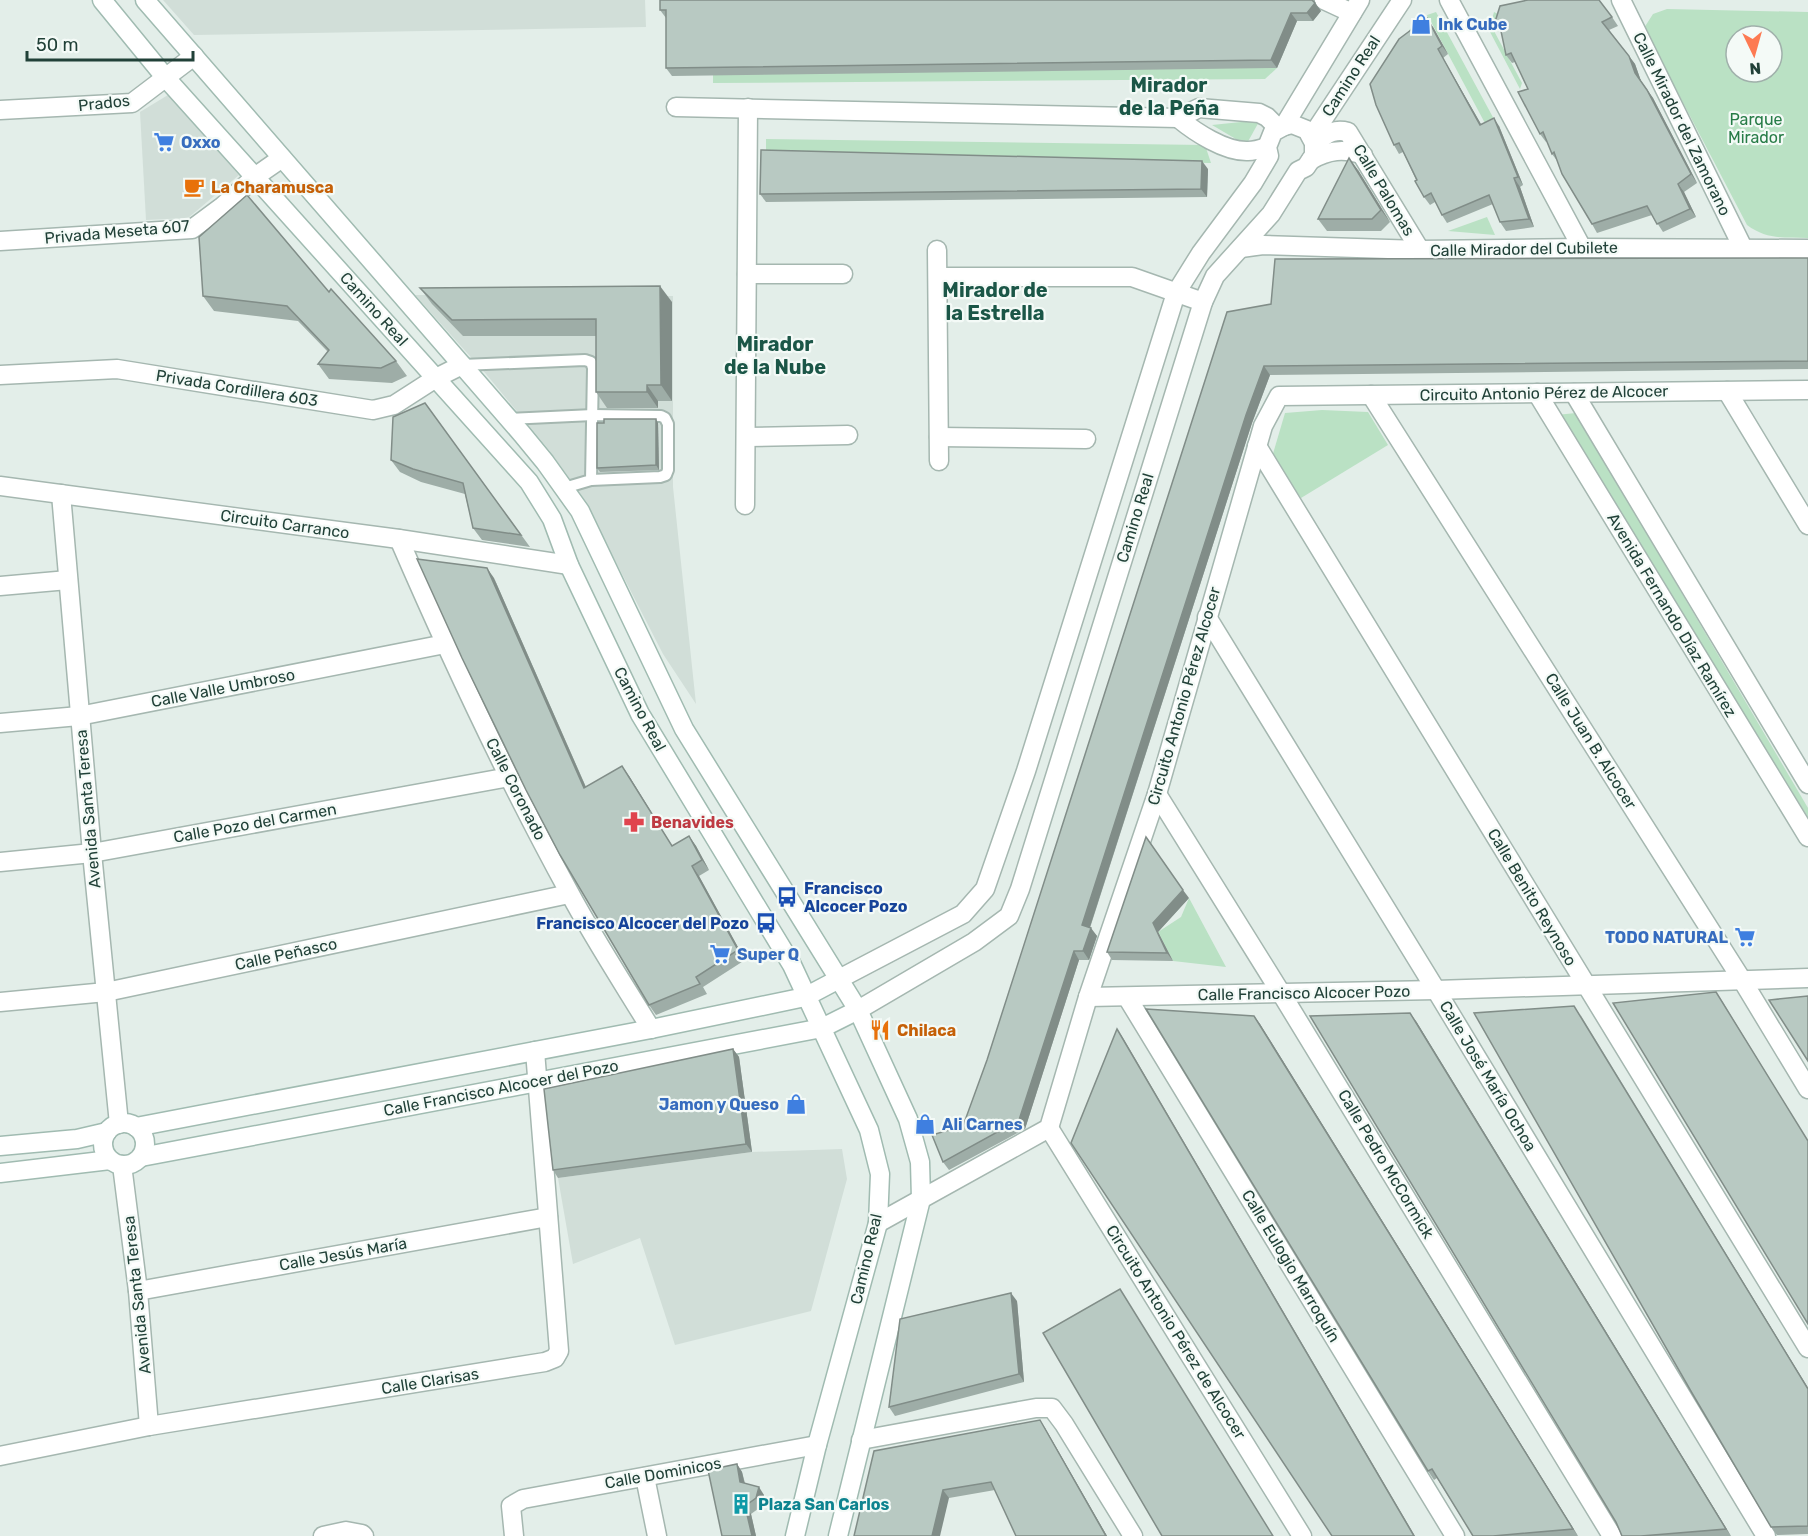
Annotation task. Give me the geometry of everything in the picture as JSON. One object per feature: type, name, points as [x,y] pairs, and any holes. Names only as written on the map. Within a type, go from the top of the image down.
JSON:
[{"type":"street","name":"Camino Real","points":[[102,0],[165,77],[529,482],[552,519],[569,565],[640,714],[792,965],[869,1130],[880,1174],[878,1222],[795,1536]]},
{"type":"street","name":"Camino Real","points":[[145,0],[545,462],[580,511],[684,729],[858,1010],[908,1119],[920,1162],[921,1199],[838,1536]]},
{"type":"street","points":[[1324,0],[1356,6]]},
{"type":"street","name":"Camino Real","points":[[858,1010],[974,942],[1009,915],[1020,889],[1203,302],[1215,276],[1272,214],[1402,0]]},
{"type":"street","points":[[1449,0],[1582,248]]},
{"type":"street","name":"Calle Mirador del Zamorano","points":[[1621,0],[1743,248]]},
{"type":"street","name":"Camino Real","points":[[839,979],[963,914],[985,889],[1026,771],[1176,293],[1219,228],[1253,183],[1268,152],[1269,140],[1281,127],[1356,6]]},
{"type":"street","name":"Prados","points":[[0,110],[132,103],[194,56]]},
{"type":"street","points":[[676,107],[1178,118],[1199,108],[1259,113],[1281,127],[1300,126],[1309,153],[1289,171],[1280,169],[1273,164],[1268,152],[1240,151],[1198,134],[1178,118]]},
{"type":"street","points":[[745,505],[748,108]]},
{"type":"street","name":"Calle Palomas","points":[[1309,153],[1332,131],[1348,132],[1420,250]]},
{"type":"street","name":"Privada Meseta 607","points":[[0,241],[192,229],[223,206],[256,176],[282,158]]},
{"type":"street","name":"Calle Mirador del Cubilete","points":[[1241,248],[1263,245],[1420,250],[1808,249]]},
{"type":"street","points":[[938,250],[939,461]]},
{"type":"street","points":[[747,274],[843,273]]},
{"type":"street","points":[[939,277],[1132,277],[1203,302]]},
{"type":"street","name":"Privada Cordillera 603","points":[[0,375],[117,369],[373,410],[394,405],[436,378],[462,366]]},
{"type":"street","name":"Circuito Antonio Pérez de Alcocer","points":[[1279,396],[1808,390]]},
{"type":"street","points":[[1727,391],[1808,525]]},
{"type":"street","name":"Avenida Fernando Díaz Ramírez","points":[[1537,393],[1808,837]]},
{"type":"street","name":"Avenida Fernando Díaz Ramírez","points":[[1574,393],[1808,784]]},
{"type":"street","name":"Calle Juan B. Alcocer","points":[[1371,395],[1742,980],[1808,1089]]},
{"type":"street","name":"Circuito Antonio Pérez Alcocer","points":[[1088,998],[1157,794],[1263,426],[1279,396]]},
{"type":"street","points":[[746,437],[848,435]]},
{"type":"street","points":[[939,437],[1086,439]]},
{"type":"street","name":"Calle Benito Reynoso","points":[[1257,446],[1808,1348]]},
{"type":"street","name":"Circuito Carranco","points":[[0,486],[399,539],[569,565]]},
{"type":"street","name":"Avenida Santa Teresa","points":[[61,494],[79,716],[121,1127]]},
{"type":"street","name":"Calle Coronado","points":[[399,539],[445,645],[569,894],[651,1029]]},
{"type":"street","points":[[0,586],[68,580]]},
{"type":"street","name":"Calle José María Ochoa","points":[[1207,617],[1436,990],[1766,1536]]},
{"type":"street","name":"Calle Valle Umbroso","points":[[0,723],[79,716],[445,645]]},
{"type":"street","name":"Calle Pozo del Carmen","points":[[0,862],[92,853],[509,777]]},
{"type":"street","name":"Calle Pedro McCormick","points":[[1157,794],[1612,1536]]},
{"type":"street","name":"Calle Peñasco","points":[[0,1002],[106,992],[569,894]]},
{"type":"street","name":"Calle Francisco Alcocer Pozo","points":[[1088,998],[1808,978]]},
{"type":"street","name":"Calle Francisco Alcocer del Pozo","points":[[0,1146],[77,1139],[121,1127],[651,1029],[805,997],[839,979]]},
{"type":"street","name":"Calle Eulogio Marroquín","points":[[1126,997],[1455,1536]]},
{"type":"street","points":[[878,1222],[1049,1128],[1088,998]]},
{"type":"street","name":"Calle Francisco Alcocer del Pozo","points":[[141,1157],[822,1028],[858,1010]]},
{"type":"street","name":"Calle Clarisas","points":[[0,1456],[149,1426],[533,1364],[555,1358],[559,1351],[535,1051]]},
{"type":"street","points":[[0,1173],[116,1163],[133,1164],[141,1157],[145,1148],[145,1138],[121,1127],[103,1144],[105,1153],[116,1163]]},
{"type":"street","name":"Circuito Antonio Pérez de Alcocer","points":[[1049,1128],[1302,1536]]},
{"type":"street","name":"Avenida Santa Teresa","points":[[116,1163],[138,1291],[149,1426]]},
{"type":"street","name":"Calle Jesús María","points":[[138,1291],[548,1217]]},
{"type":"street","points":[[861,1440],[1036,1408],[1052,1408],[1133,1536]]},
{"type":"street","name":"Calle Dominicos","points":[[514,1536],[511,1506],[523,1499],[818,1445]]},
{"type":"street","points":[[645,1476],[657,1536]]},
{"type":"street","points":[[323,1536],[346,1532],[364,1536]]},
{"type":"lane","points":[[462,366],[585,360],[591,362],[593,368],[591,480]]},
{"type":"lane","points":[[508,419],[593,415],[661,416],[665,418],[668,424],[668,470],[666,475],[591,480],[564,488]]},
{"type":"shaded area","points":[[163,0],[645,0],[646,27],[194,35]]},
{"type":"shaded area","points":[[168,95],[239,175],[188,218],[146,220],[140,112]]},
{"type":"shaded area","points":[[415,295],[673,296],[673,487],[696,704],[663,654],[583,498],[549,450],[486,374]]},
{"type":"shaded area","points":[[842,1149],[847,1179],[811,1311],[675,1345],[640,1238],[573,1264],[558,1178],[752,1152]]},
{"type":"green space","name":"Parque Mirador","points":[[1667,9],[1808,12],[1808,238],[1769,235],[1747,225],[1644,28],[1653,14]]},
{"type":"green space","points":[[1420,12],[1428,19],[1427,15],[1436,12],[1495,121],[1487,127],[1430,20],[1414,40],[1407,34]]},
{"type":"green space","points":[[1494,12],[1498,14],[1494,31],[1522,83],[1520,89],[1489,30]]},
{"type":"green space","points":[[713,68],[1277,68],[1265,79],[713,83]]},
{"type":"green space","points":[[1260,120],[1246,145],[1212,125]]},
{"type":"green space","points":[[766,139],[1205,145],[1211,163],[766,158]]},
{"type":"green space","points":[[1487,217],[1495,235],[1448,231]]},
{"type":"green space","points":[[1322,410],[1368,412],[1388,445],[1301,498],[1272,457],[1285,413]]},
{"type":"green space","points":[[1576,413],[1808,808],[1808,817],[1556,415]]},
{"type":"green space","points":[[1189,898],[1226,967],[1173,961],[1158,932],[1181,917]]},
{"type":"building","points":[[660,0],[1312,0],[1315,3],[1307,13],[1291,13],[1271,60],[666,68],[666,10],[660,10]]},
{"type":"building","points":[[1528,0],[1599,0],[1612,17],[1602,22],[1629,56],[1635,73],[1647,90],[1691,174],[1678,184],[1690,209],[1657,224],[1647,206],[1592,224],[1562,174],[1543,132],[1540,134],[1518,92],[1528,89],[1511,53],[1506,55],[1501,31],[1495,22],[1500,6]]},
{"type":"building","points":[[1427,18],[1442,46],[1438,49],[1480,125],[1494,118],[1518,177],[1514,178],[1529,219],[1500,222],[1489,195],[1442,215],[1431,193],[1424,197],[1399,143],[1394,145],[1376,105],[1370,84],[1399,39]]},
{"type":"building","points":[[761,150],[1202,161],[1201,189],[760,194]]},
{"type":"building","points":[[1349,158],[1381,210],[1372,219],[1318,219]]},
{"type":"building","points":[[247,195],[329,292],[331,289],[396,361],[381,368],[318,364],[329,350],[287,306],[203,296],[199,237]]},
{"type":"building","points":[[1808,258],[1808,361],[1264,366],[1246,415],[1082,925],[1091,928],[1083,951],[1074,951],[1019,1120],[943,1162],[932,1135],[963,1126],[987,1060],[1227,312],[1271,304],[1275,259]]},
{"type":"building","points":[[660,286],[661,385],[647,385],[647,392],[596,392],[596,319],[452,320],[420,288]]},
{"type":"building","points":[[425,403],[521,535],[473,528],[463,483],[413,469],[391,460],[393,417]]},
{"type":"building","points":[[604,419],[656,419],[656,465],[597,468],[597,423],[604,423]]},
{"type":"building","points":[[417,559],[487,568],[584,788],[622,766],[672,846],[689,836],[702,860],[692,866],[738,950],[696,977],[700,984],[649,1005],[560,855],[526,790]]},
{"type":"building","points":[[1146,837],[1183,890],[1153,923],[1167,953],[1107,952]]},
{"type":"building","points":[[1716,992],[1808,1141],[1808,1324],[1613,1003]]},
{"type":"building","points":[[1808,996],[1808,1061],[1769,1000]]},
{"type":"building","points":[[1574,1006],[1808,1389],[1808,1526],[1771,1527],[1474,1013]]},
{"type":"building","points":[[1146,1009],[1254,1016],[1573,1529],[1473,1536],[1432,1469],[1428,1471]]},
{"type":"building","points":[[1410,1013],[1726,1529],[1622,1536],[1616,1522],[1310,1016]]},
{"type":"building","points":[[1117,1029],[1414,1536],[1332,1536],[1071,1143]]},
{"type":"building","points":[[733,1049],[746,1144],[553,1170],[544,1089]]},
{"type":"building","points":[[1120,1289],[1273,1536],[1162,1536],[1043,1333]]},
{"type":"building","points":[[1011,1293],[1019,1374],[889,1407],[900,1319]]},
{"type":"building","points":[[1040,1420],[1106,1536],[1016,1536],[991,1482],[943,1490],[932,1536],[854,1536],[874,1451]]},
{"type":"building","name":"Plaza San Carlos","points":[[737,1464],[740,1482],[759,1487],[756,1498],[745,1506],[752,1536],[722,1536],[708,1470]]},
{"type":"place","name":"Ink Cube","points":[[1421,24]]},
{"type":"place","name":"Oxxo","points":[[164,142]]},
{"type":"place","name":"La Charamusca","points":[[194,187]]},
{"type":"place","name":"Benavides","points":[[634,822]]},
{"type":"place","name":"Francisco Alcocer Pozo","points":[[787,897]]},
{"type":"place","name":"Francisco Alcocer del Pozo","points":[[766,923]]},
{"type":"place","name":"TODO NATURAL","points":[[1745,937]]},
{"type":"place","name":"Super Q","points":[[720,954]]},
{"type":"place","name":"Chilaca","points":[[880,1030]]},
{"type":"place","name":"Jamon y Queso","points":[[796,1104]]},
{"type":"place","name":"Ali Carnes","points":[[925,1124]]},
{"type":"place","name":"Plaza San Carlos","points":[[741,1504]]},
{"type":"district","name":"Mirador de la Peña","points":[[1169,96]]},
{"type":"district","name":"Mirador de la Estrella","points":[[995,302]]},
{"type":"district","name":"Mirador de la Nube","points":[[775,356]]}]
